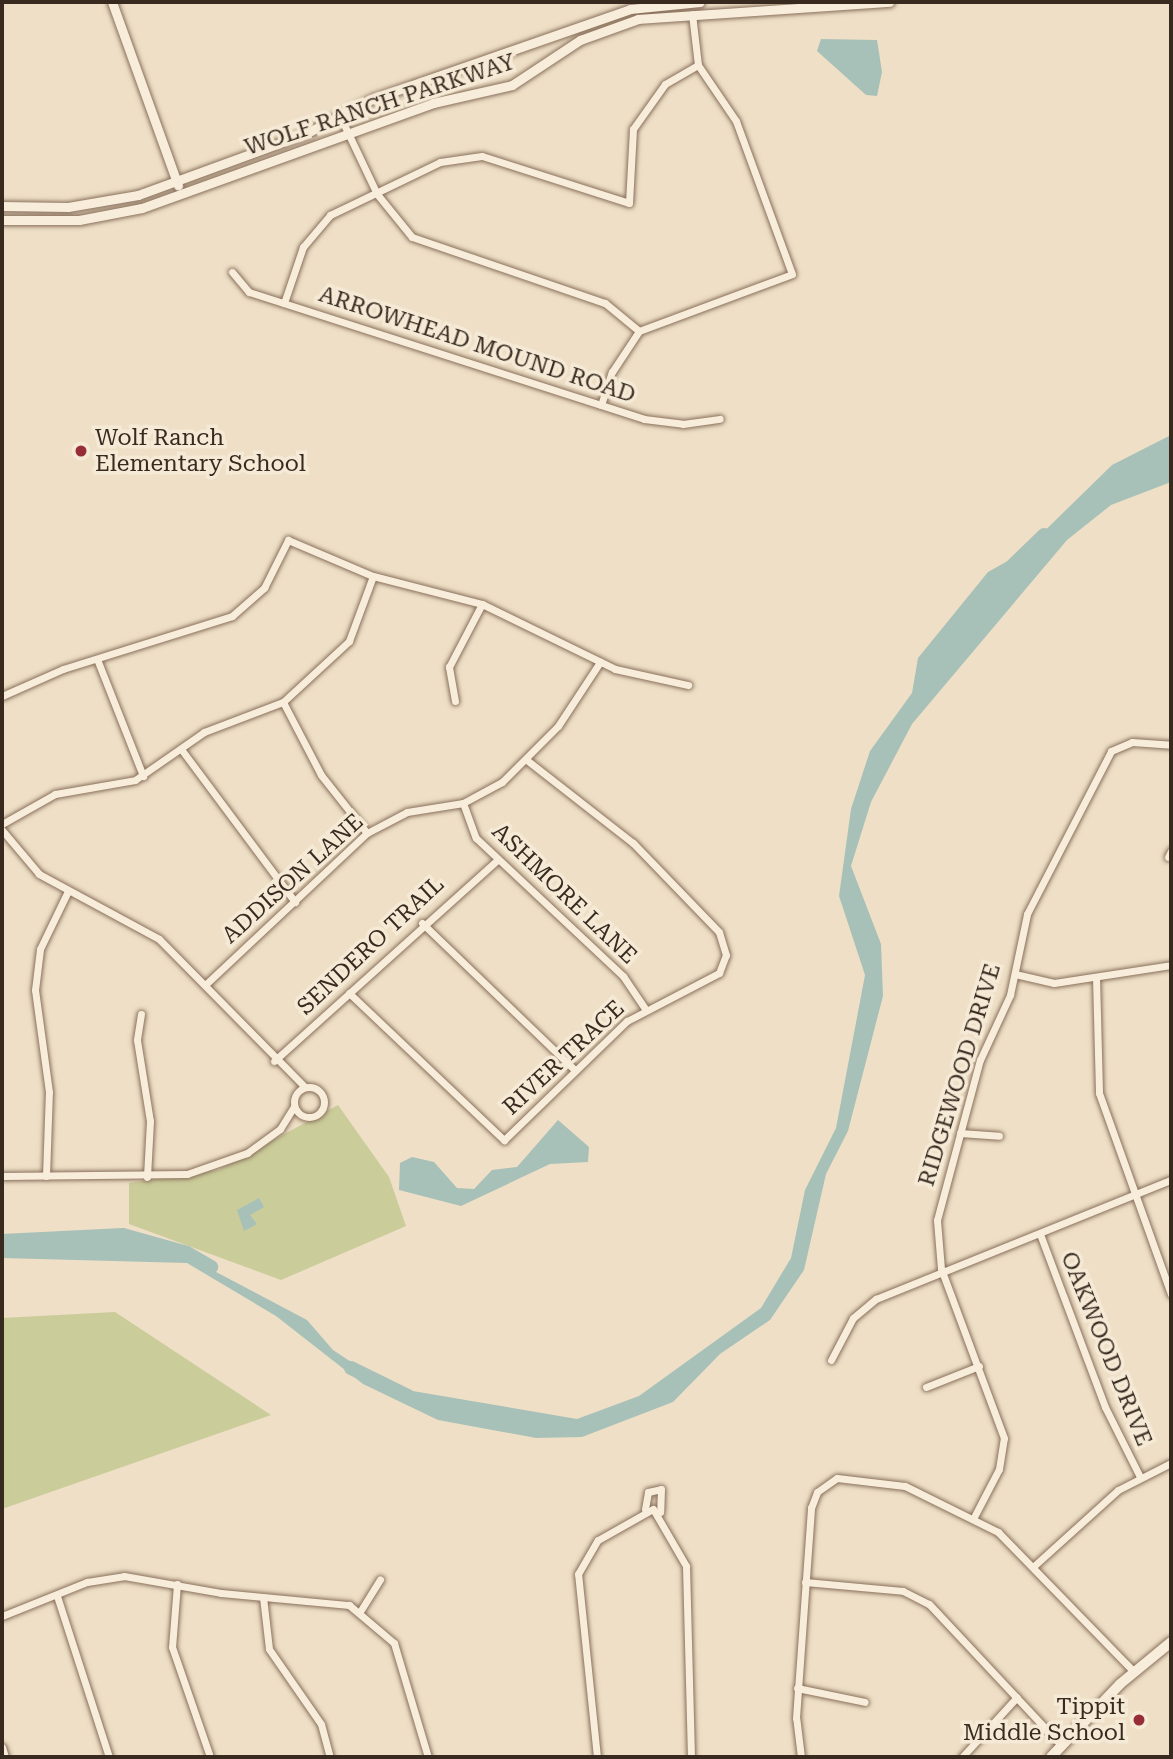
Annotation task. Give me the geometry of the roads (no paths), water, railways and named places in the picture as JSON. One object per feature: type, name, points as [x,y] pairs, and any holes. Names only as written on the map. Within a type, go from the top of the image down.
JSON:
[{"type":"main road","points":[[1051,1757],[1134,1672],[1171,1642]]},
{"type":"street","points":[[112,2],[181,194]]},
{"type":"street","points":[[601,405],[612,372],[639,331],[792,274],[736,121],[698,65],[691,2]]},
{"type":"street","name":"WOLF RANCH PARKWAY","points":[[2,206],[94,204],[177,181],[340,116],[630,9],[700,2]]},
{"type":"street","name":"WOLF RANCH PARKWAY","points":[[2,220],[103,218],[181,194],[439,101],[512,85],[580,40],[631,21],[692,13],[889,2]]},
{"type":"street","points":[[284,303],[315,229],[440,162],[482,156],[629,202],[633,129],[665,84],[698,65]]},
{"type":"street","points":[[340,116],[377,194],[397,225],[427,246],[605,303],[639,331]]},
{"type":"street","name":"ARROWHEAD MOUND ROAD","points":[[232,272],[249,292],[663,424],[720,419]]},
{"type":"street","points":[[2,696],[97,659],[232,616],[264,588],[288,540],[373,576],[482,604],[600,662],[688,685]]},
{"type":"street","points":[[2,1176],[147,1177],[231,1162],[286,1122],[317,1114],[324,1102],[318,1090],[305,1087],[290,1078],[159,939],[39,873],[2,827],[55,794],[143,776],[219,724],[283,702],[322,673],[349,641],[373,576]]},
{"type":"street","points":[[455,701],[449,667],[482,604]]},
{"type":"street","points":[[97,659],[143,776]]},
{"type":"street","name":"ADDISON LANE","points":[[205,985],[367,833],[407,812],[463,803],[528,761],[580,697],[600,662]]},
{"type":"street","points":[[283,702],[321,775],[367,833]]},
{"type":"street","name":"RIDGEWOOD DRIVE","points":[[974,1517],[1003,1450],[979,1366],[943,1272],[934,1234],[980,1060],[1015,974],[1027,914],[1107,757],[1132,742],[1171,745]]},
{"type":"street","points":[[181,749],[295,902]]},
{"type":"street","name":"RIVER TRACE","points":[[349,993],[504,1140],[575,1070],[646,1010],[716,977],[724,962],[723,937],[633,843],[528,761]]},
{"type":"street","name":"ASHMORE LANE","points":[[463,803],[476,838],[496,860],[550,902],[623,976],[646,1010]]},
{"type":"street","name":"SENDERO TRAIL","points":[[274,1061],[422,923],[496,860]]},
{"type":"street","points":[[46,1176],[49,1092],[35,990],[40,949],[68,891]]},
{"type":"street","points":[[422,923],[575,1070]]},
{"type":"street","points":[[1015,974],[1054,982],[1171,965]]},
{"type":"street","points":[[1096,977],[1096,1080],[1171,1294]]},
{"type":"street","points":[[141,1014],[137,1040],[150,1121],[147,1177]]},
{"type":"street","points":[[286,1122],[294,1107],[295,1094],[290,1078]]},
{"type":"street","points":[[295,1094],[305,1087]]},
{"type":"street","points":[[294,1107],[304,1116]]},
{"type":"street","points":[[960,1133],[999,1136]]},
{"type":"street","points":[[831,1360],[862,1309],[943,1272],[1171,1180]]},
{"type":"street","name":"OAKWOOD DRIVE","points":[[1040,1234],[1101,1397],[1140,1477]]},
{"type":"street","points":[[926,1387],[979,1366]]},
{"type":"street","points":[[1035,1565],[1107,1499],[1140,1477],[1171,1463]]},
{"type":"street","points":[[801,1757],[797,1688],[812,1502],[830,1481],[892,1482],[974,1517],[1035,1565],[1134,1672]]},
{"type":"street","points":[[597,1757],[578,1574],[593,1545],[645,1509],[648,1492],[661,1489],[660,1512],[688,1578],[691,1757]]},
{"type":"street","points":[[645,1509],[660,1512]]},
{"type":"street","points":[[2,1616],[124,1576],[263,1597],[330,1599],[361,1610],[394,1643],[428,1757]]},
{"type":"street","points":[[361,1610],[380,1580]]},
{"type":"street","points":[[805,1582],[913,1594],[941,1615],[1061,1745]]},
{"type":"street","points":[[177,1584],[172,1647],[210,1757]]},
{"type":"street","points":[[57,1596],[109,1757]]},
{"type":"street","points":[[263,1597],[269,1648],[321,1724],[330,1757]]},
{"type":"street","points":[[797,1688],[865,1702]]},
{"type":"street","points":[[961,1757],[1017,1697]]},
{"type":"street","points":[[2,1747],[5,1757]]},
{"type":"water","points":[[821,39],[877,40],[882,72],[877,96],[866,95],[817,51]]},
{"type":"water","points":[[1171,435],[1171,482],[1111,505],[1067,540],[912,724],[871,802],[851,866],[881,944],[883,996],[848,1131],[826,1174],[804,1270],[770,1320],[720,1354],[673,1402],[582,1437],[536,1438],[438,1420],[363,1384],[276,1316],[187,1263],[2,1258],[2,1242],[76,1238],[165,1245],[307,1320],[333,1350],[389,1387],[577,1419],[639,1396],[761,1308],[791,1258],[805,1190],[836,1128],[865,975],[839,896],[851,809],[870,751],[912,693],[918,658],[988,572],[1022,553],[1112,465]]},
{"type":"water","points":[[558,1120],[589,1147],[588,1162],[550,1164],[461,1206],[399,1190],[400,1163],[412,1157],[434,1162],[457,1188],[474,1189],[492,1170],[517,1167]]},
{"type":"water","points":[[259,1198],[264,1207],[250,1215],[257,1224],[244,1231],[237,1210]]},
{"type":"waterway","points":[[1004,574],[1044,535]]},
{"type":"waterway","points":[[2,1241],[123,1235],[187,1253],[211,1267]]},
{"type":"waterway","points":[[351,1368],[408,1396]]},
{"type":"place","name":"Wolf Ranch Elementary School","points":[[81,451]]},
{"type":"place","name":"Tippit Middle School","points":[[1139,1720]]}]
